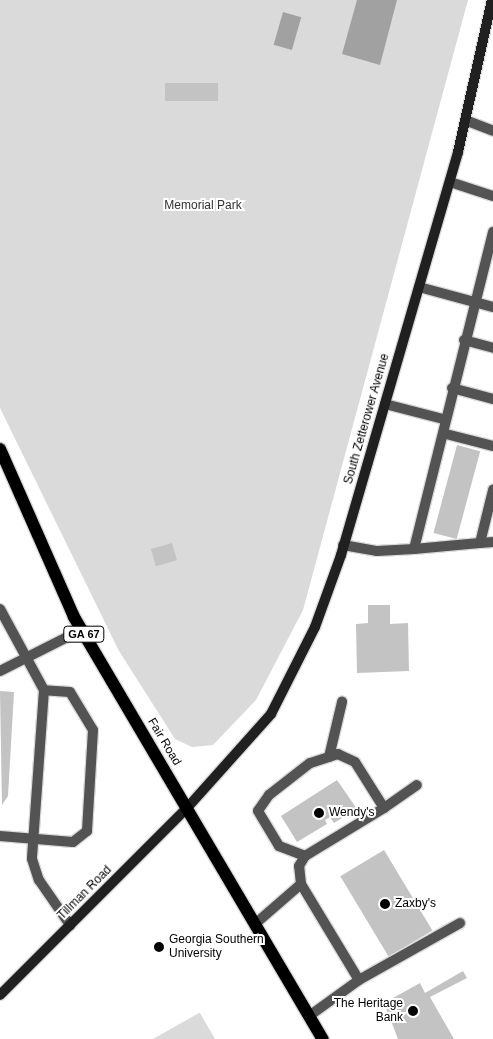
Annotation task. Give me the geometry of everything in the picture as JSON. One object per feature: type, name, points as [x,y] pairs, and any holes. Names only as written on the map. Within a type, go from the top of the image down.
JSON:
[{"type":"main road","name":"Fair Road","points":[[0,449],[81,630],[323,1039]]},
{"type":"street","name":"South Zetterower Avenue","points":[[187,808],[270,714],[314,627],[343,545],[450,182],[492,0]]},
{"type":"street","name":"Tillman Road","points":[[0,995],[187,808]]},
{"type":"lane","points":[[465,120],[493,130]]},
{"type":"lane","points":[[450,182],[493,196]]},
{"type":"lane","points":[[414,549],[446,434],[443,419],[493,232]]},
{"type":"lane","points":[[419,287],[493,307]]},
{"type":"lane","points":[[464,340],[493,348]]},
{"type":"lane","points":[[452,388],[493,399]]},
{"type":"lane","points":[[385,404],[443,419]]},
{"type":"lane","points":[[446,434],[493,446]]},
{"type":"lane","points":[[480,543],[493,490]]},
{"type":"lane","points":[[343,545],[377,551],[493,542]]},
{"type":"lane","points":[[0,609],[29,658],[44,690],[32,859],[39,880],[70,926]]},
{"type":"lane","points":[[0,672],[81,630]]},
{"type":"lane","points":[[0,836],[73,842],[87,831],[93,730],[70,692],[44,690]]},
{"type":"lane","points":[[330,757],[342,702]]},
{"type":"lane","points":[[306,856],[279,846],[258,811],[269,796],[310,763],[338,754],[355,762],[384,808]]},
{"type":"lane","points":[[359,980],[301,884],[299,866],[306,856],[384,808],[417,785]]},
{"type":"lane","points":[[255,924],[301,884]]},
{"type":"lane","points":[[310,1016],[359,980],[460,923]]},
{"type":"green space","name":"Memorial Park","points":[[0,0],[468,0],[303,610],[256,700],[213,745],[192,747],[175,739],[119,651],[0,408]]},
{"type":"green space","points":[[199,1013],[215,1039],[153,1039]]},
{"type":"shaded area","points":[[357,0],[397,0],[380,65],[342,54]]},
{"type":"shaded area","points":[[283,12],[301,17],[292,50],[274,45]]},
{"type":"building","points":[[165,83],[218,83],[218,101],[165,101]]},
{"type":"building","points":[[457,445],[480,451],[457,539],[433,533]]},
{"type":"building","points":[[172,543],[177,560],[156,566],[151,549]]},
{"type":"building","points":[[368,605],[390,605],[390,624],[408,623],[409,671],[357,673],[356,624],[368,623]]},
{"type":"building","points":[[0,691],[14,692],[8,796],[2,805]]},
{"type":"building","name":"Wendy's","points":[[337,780],[357,809],[334,823],[330,817],[325,820],[327,824],[297,842],[281,816]]},
{"type":"building","name":"Zaxby's","points":[[384,850],[432,931],[389,957],[340,876]]},
{"type":"building","name":"The Heritage Bank","points":[[463,971],[467,978],[430,997],[454,1039],[398,1039],[384,1003],[420,983],[425,993]]},
{"type":"place","name":"Wendy's","points":[[319,813]]},
{"type":"place","name":"Zaxby's","points":[[385,904]]},
{"type":"place","name":"Georgia Southern University","points":[[159,947]]},
{"type":"place","name":"The Heritage Bank","points":[[413,1011]]}]
